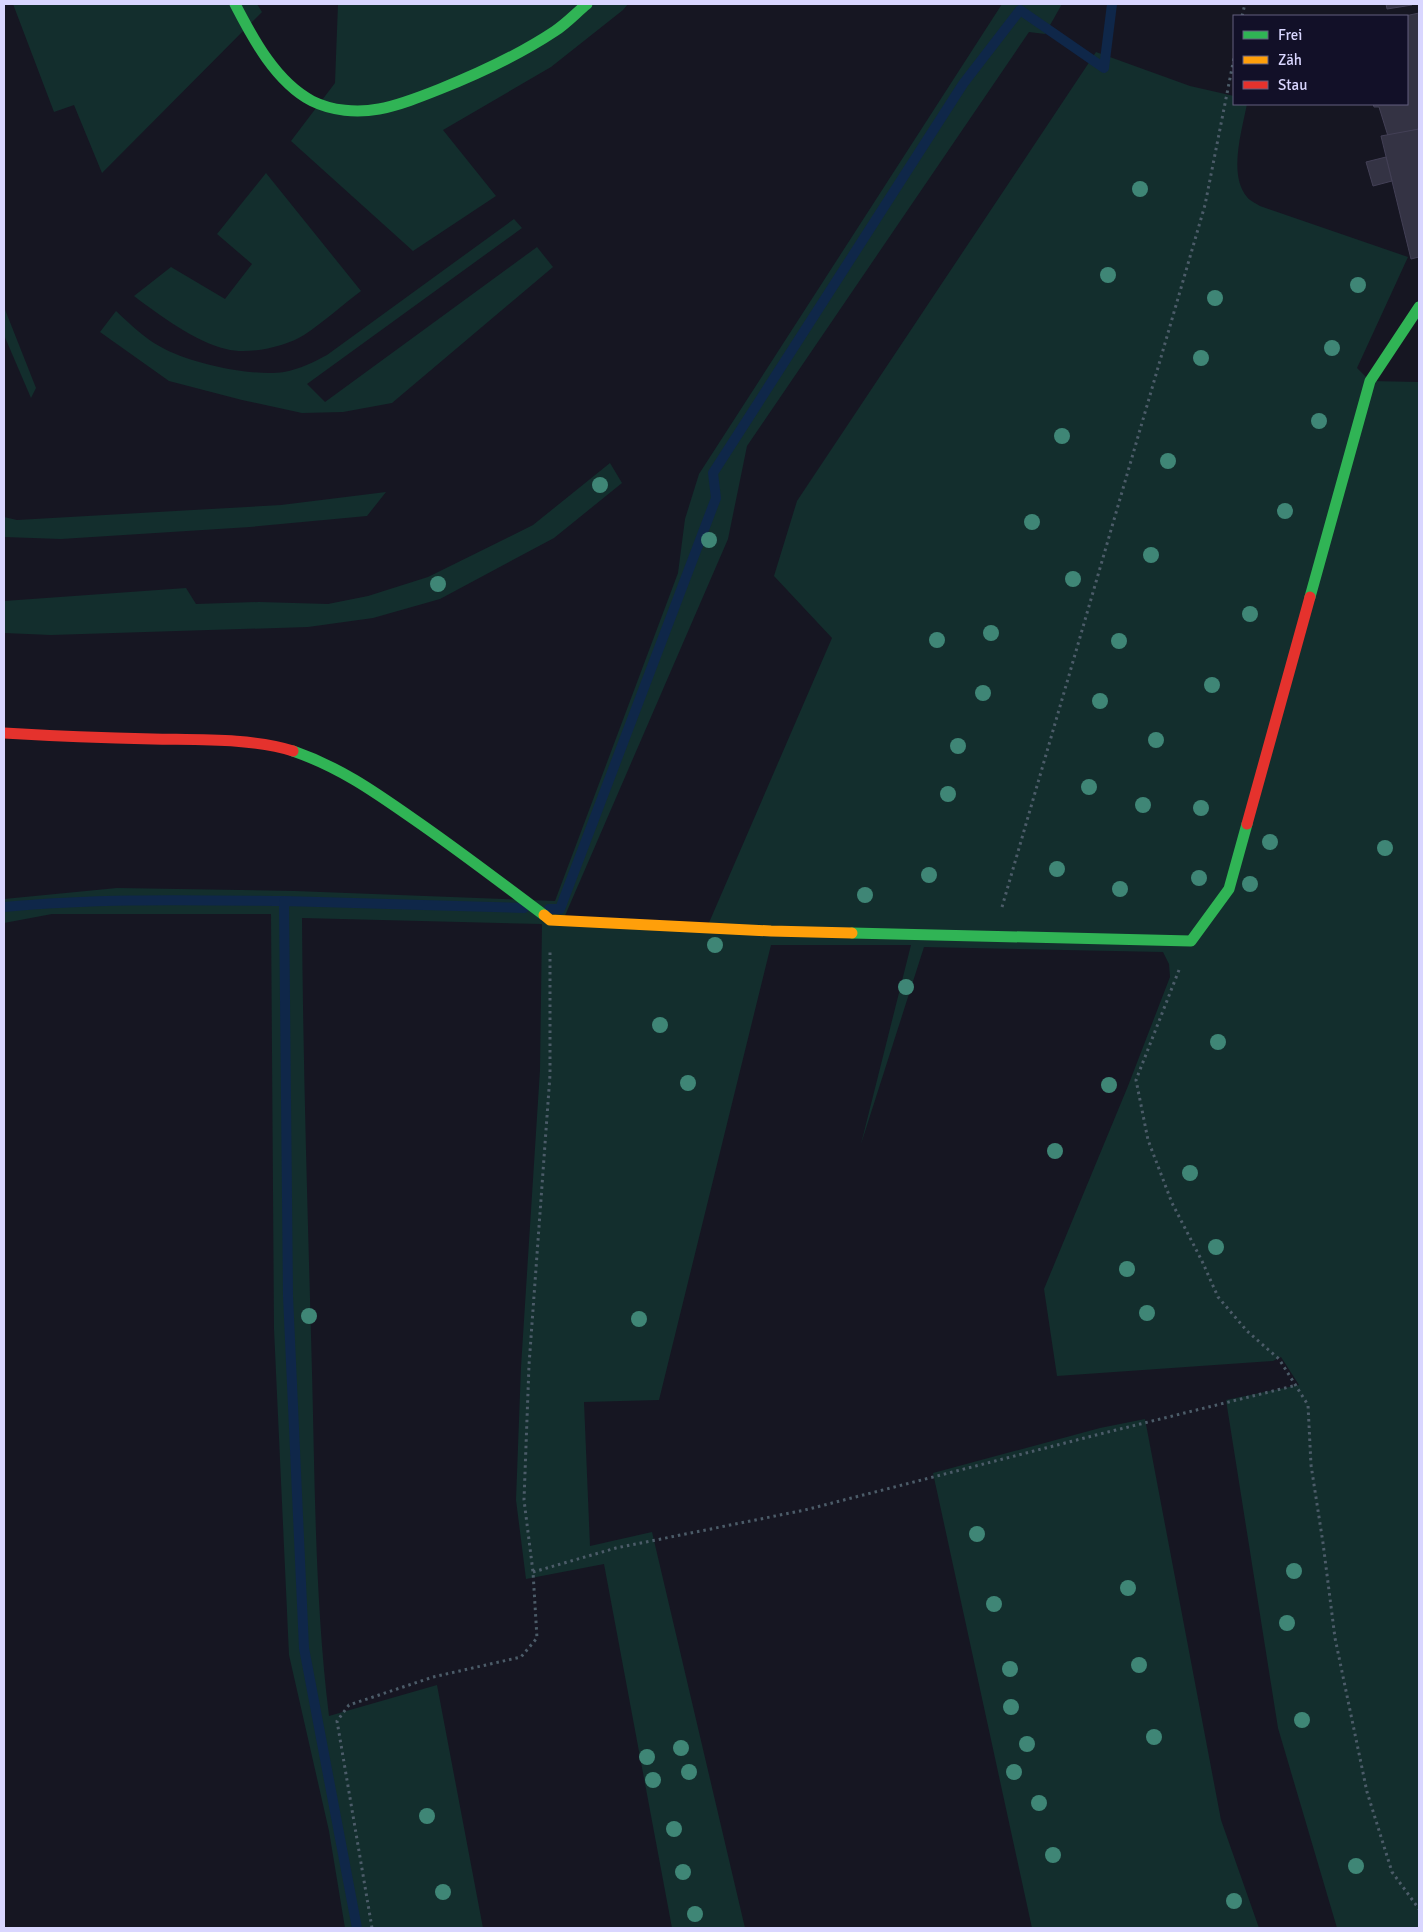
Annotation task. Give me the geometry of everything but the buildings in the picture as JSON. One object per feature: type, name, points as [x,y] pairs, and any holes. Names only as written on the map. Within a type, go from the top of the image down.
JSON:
[{"type":"street","points":[[235,4],[251,34],[276,70],[306,97],[326,106],[350,111],[377,110],[403,104],[482,72],[553,33],[587,4]]},
{"type":"street","points":[[4,733],[80,738],[204,740],[277,746],[316,759],[358,781],[452,846],[550,920],[771,931],[1191,941],[1230,889],[1370,381],[1419,307]]},
{"type":"path","points":[[994,936],[1205,205],[1233,63]]},
{"type":"path","points":[[372,1928],[337,1722],[349,1705],[433,1677],[521,1657],[537,1638],[533,1572],[524,1500],[529,1365],[550,1075],[550,920]]},
{"type":"path","points":[[1191,941],[1136,1080],[1148,1140],[1172,1203],[1218,1297],[1247,1330],[1279,1359],[1308,1405],[1310,1465],[1323,1543],[1334,1638],[1367,1792],[1392,1872],[1419,1909]]},
{"type":"path","points":[[533,1572],[616,1548],[805,1510],[1297,1385]]},
{"type":"green space","points":[[13,4],[257,4],[262,12],[102,173],[74,105],[54,112]]},
{"type":"green space","points":[[338,4],[628,4],[551,67],[443,130],[496,196],[413,251],[291,141],[335,83]]},
{"type":"green space","points":[[1002,4],[1062,4],[1045,34],[1029,32],[747,446],[728,539],[564,918],[708,925],[832,638],[774,576],[797,501],[1096,52],[1190,86],[1233,96],[1233,105],[1247,105],[1238,152],[1238,177],[1241,188],[1248,198],[1260,206],[1408,257],[1357,368],[1370,381],[1419,382],[1419,1928],[1337,1928],[1278,1728],[1226,1400],[1299,1385],[1281,1357],[1273,1361],[1057,1376],[1044,1289],[1128,1086],[1170,977],[1169,964],[1163,952],[924,947],[861,1144],[911,945],[771,945],[659,1400],[584,1402],[590,1546],[652,1532],[745,1928],[672,1928],[604,1564],[526,1579],[516,1500],[521,1367],[540,1070],[542,924],[302,918],[316,1544],[324,1673],[329,1716],[437,1685],[483,1928],[345,1928],[329,1831],[289,1655],[274,1329],[271,914],[52,914],[4,923],[4,899],[117,888],[295,891],[555,901],[678,573],[685,519],[699,474]]},
{"type":"green space","points":[[266,173],[361,291],[319,325],[296,339],[266,349],[235,351],[214,345],[190,334],[134,296],[171,267],[225,299],[252,264],[217,234]]},
{"type":"green space","points":[[514,219],[522,228],[307,384],[325,402],[537,247],[553,267],[392,403],[343,412],[302,413],[242,400],[169,381],[100,332],[116,311],[155,343],[187,358],[239,371],[271,373],[290,371],[327,355]]},
{"type":"green space","points":[[4,307],[36,388],[31,398],[4,335]]},
{"type":"green space","points":[[610,463],[622,483],[554,538],[440,599],[373,618],[308,627],[51,635],[4,633],[4,601],[186,588],[196,604],[259,602],[328,604],[368,596],[428,577],[533,525]]},
{"type":"green space","points":[[386,492],[367,516],[250,527],[61,539],[4,537],[4,517],[17,520],[281,505]]},
{"type":"green space","points":[[1145,1419],[1221,1820],[1259,1928],[1032,1928],[933,1473],[1100,1428]]},
{"type":"waterway","points":[[549,909],[560,909],[716,498],[713,473],[963,84],[1020,10],[1104,68],[1112,4]]},
{"type":"waterway","points":[[4,907],[109,901],[284,901]]},
{"type":"waterway","points":[[357,1928],[304,1648],[288,1296],[284,901],[524,908]]},
{"type":"traffic: fast","points":[[235,4],[258,45],[287,83],[312,101],[336,109],[353,111],[379,109],[402,103],[484,70],[513,56],[555,31],[587,4]]},
{"type":"traffic: fast","points":[[1310,597],[1370,381],[1419,307]]},
{"type":"traffic: fast","points":[[293,751],[325,764],[369,789],[544,915]]},
{"type":"traffic: fast","points":[[852,933],[1191,941],[1229,889],[1247,824]]},
{"type":"traffic: slow","points":[[544,915],[550,920],[852,933]]},
{"type":"traffic: jam","points":[[1247,824],[1310,597]]},
{"type":"traffic: jam","points":[[4,733],[224,740],[260,744],[293,751]]}]
